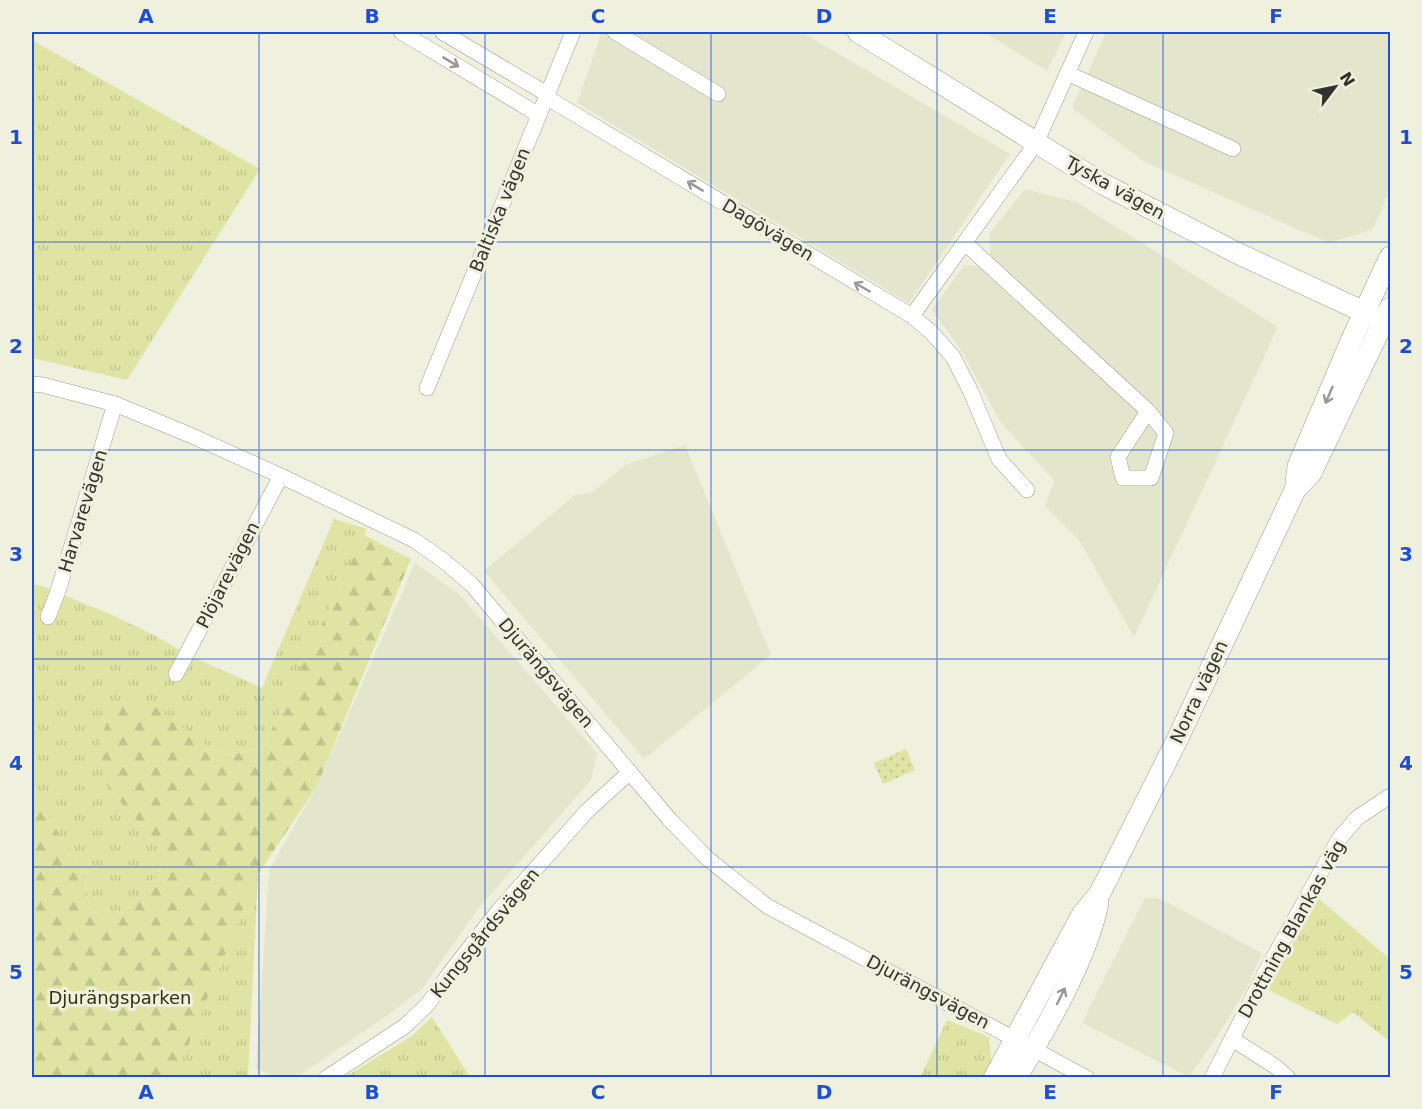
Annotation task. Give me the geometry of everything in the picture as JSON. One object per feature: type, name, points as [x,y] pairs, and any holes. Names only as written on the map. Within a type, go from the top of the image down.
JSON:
[{"type":"main road","name":"Tyska vägen","points":[[858,32],[1124,195],[1237,253],[1365,312],[1389,317]]},
{"type":"main road","name":"Norra vägen","points":[[1295,490],[1298,466],[1390,257]]},
{"type":"main road","name":"Norra vägen","points":[[994,1077],[1025,1043],[1073,971],[1094,921],[1100,893],[1177,740],[1295,490],[1311,473],[1389,317]]},
{"type":"main road","name":"Norra vägen","points":[[1016,1077],[1025,1043]]},
{"type":"street","points":[[401,32],[539,115]]},
{"type":"street","name":"Dagövägen","points":[[442,32],[912,316],[931,332],[953,357],[970,390],[999,459],[1027,490]]},
{"type":"street","name":"Baltiska vägen","points":[[427,388],[573,32]]},
{"type":"street","points":[[615,32],[718,94]]},
{"type":"street","points":[[912,316],[966,244],[1036,143],[1086,32]]},
{"type":"street","points":[[1067,73],[1233,149]]},
{"type":"street","points":[[966,244],[1148,411]]},
{"type":"street","name":"Djurängsvägen","points":[[32,384],[115,404],[281,476],[414,540],[465,579],[670,820],[708,859],[767,906],[1025,1043]]},
{"type":"street","name":"Harvarevägen","points":[[48,617],[115,404]]},
{"type":"street","name":"Plöjarevägen","points":[[176,674],[281,476]]},
{"type":"street","name":"Kungsgårdsvägen","points":[[326,1077],[405,1026],[428,1004],[499,909],[587,811],[630,772]]},
{"type":"street","name":"Drottning Blankas väg","points":[[1212,1077],[1265,973],[1339,839],[1357,818],[1390,796]]},
{"type":"street","points":[[1232,1039],[1276,1066],[1288,1077]]},
{"type":"street","points":[[1025,1043],[1087,1077]]},
{"type":"shaded area","points":[[602,32],[801,32],[1010,154],[909,303],[577,103]]},
{"type":"shaded area","points":[[984,32],[1066,32],[1047,71]]},
{"type":"shaded area","points":[[1106,32],[1390,32],[1390,190],[1373,229],[1329,243],[1145,162],[1072,108]]},
{"type":"shaded area","points":[[1025,189],[1076,202],[1278,327],[1134,637],[1079,540],[1045,506],[1054,480],[1001,423],[959,347],[932,310],[964,265],[976,266],[990,254],[990,233]]},
{"type":"shaded area","points":[[685,445],[771,655],[644,759],[484,571],[575,495],[591,493],[627,464]]},
{"type":"shaded area","points":[[415,563],[460,595],[597,753],[591,780],[477,910],[422,989],[297,1077],[275,1077],[256,1069],[269,870],[317,786]]},
{"type":"shaded area","points":[[1145,898],[1157,898],[1168,903],[1262,953],[1247,987],[1189,1077],[1082,1023]]},
{"type":"green space","points":[[32,40],[260,169],[127,380],[32,358]]},
{"type":"green space","points":[[334,519],[367,529],[263,748],[228,755],[206,745],[108,788],[165,853],[158,875],[128,909],[109,920],[90,910],[82,869],[32,792],[32,584],[112,615],[156,636],[186,654],[262,688]]},
{"type":"green space","name":"Djurängsparken","points":[[364,535],[411,559],[317,786],[258,874],[175,1077],[32,1077],[32,792],[82,869],[90,910],[109,920],[128,909],[158,875],[165,853],[108,788],[99,743],[112,709],[149,702],[206,745],[228,755],[263,748]]},
{"type":"green space","points":[[906,749],[915,770],[883,784],[874,763]]},
{"type":"green space","points":[[258,874],[248,1077],[175,1078],[175,1074]]},
{"type":"green space","points":[[1318,898],[1390,959],[1390,1042],[1353,1012],[1337,1024],[1267,989]]},
{"type":"green space","points":[[432,1017],[470,1077],[345,1077],[412,1036]]},
{"type":"green space","points":[[947,1020],[989,1037],[992,1068],[987,1077],[920,1078]]}]
